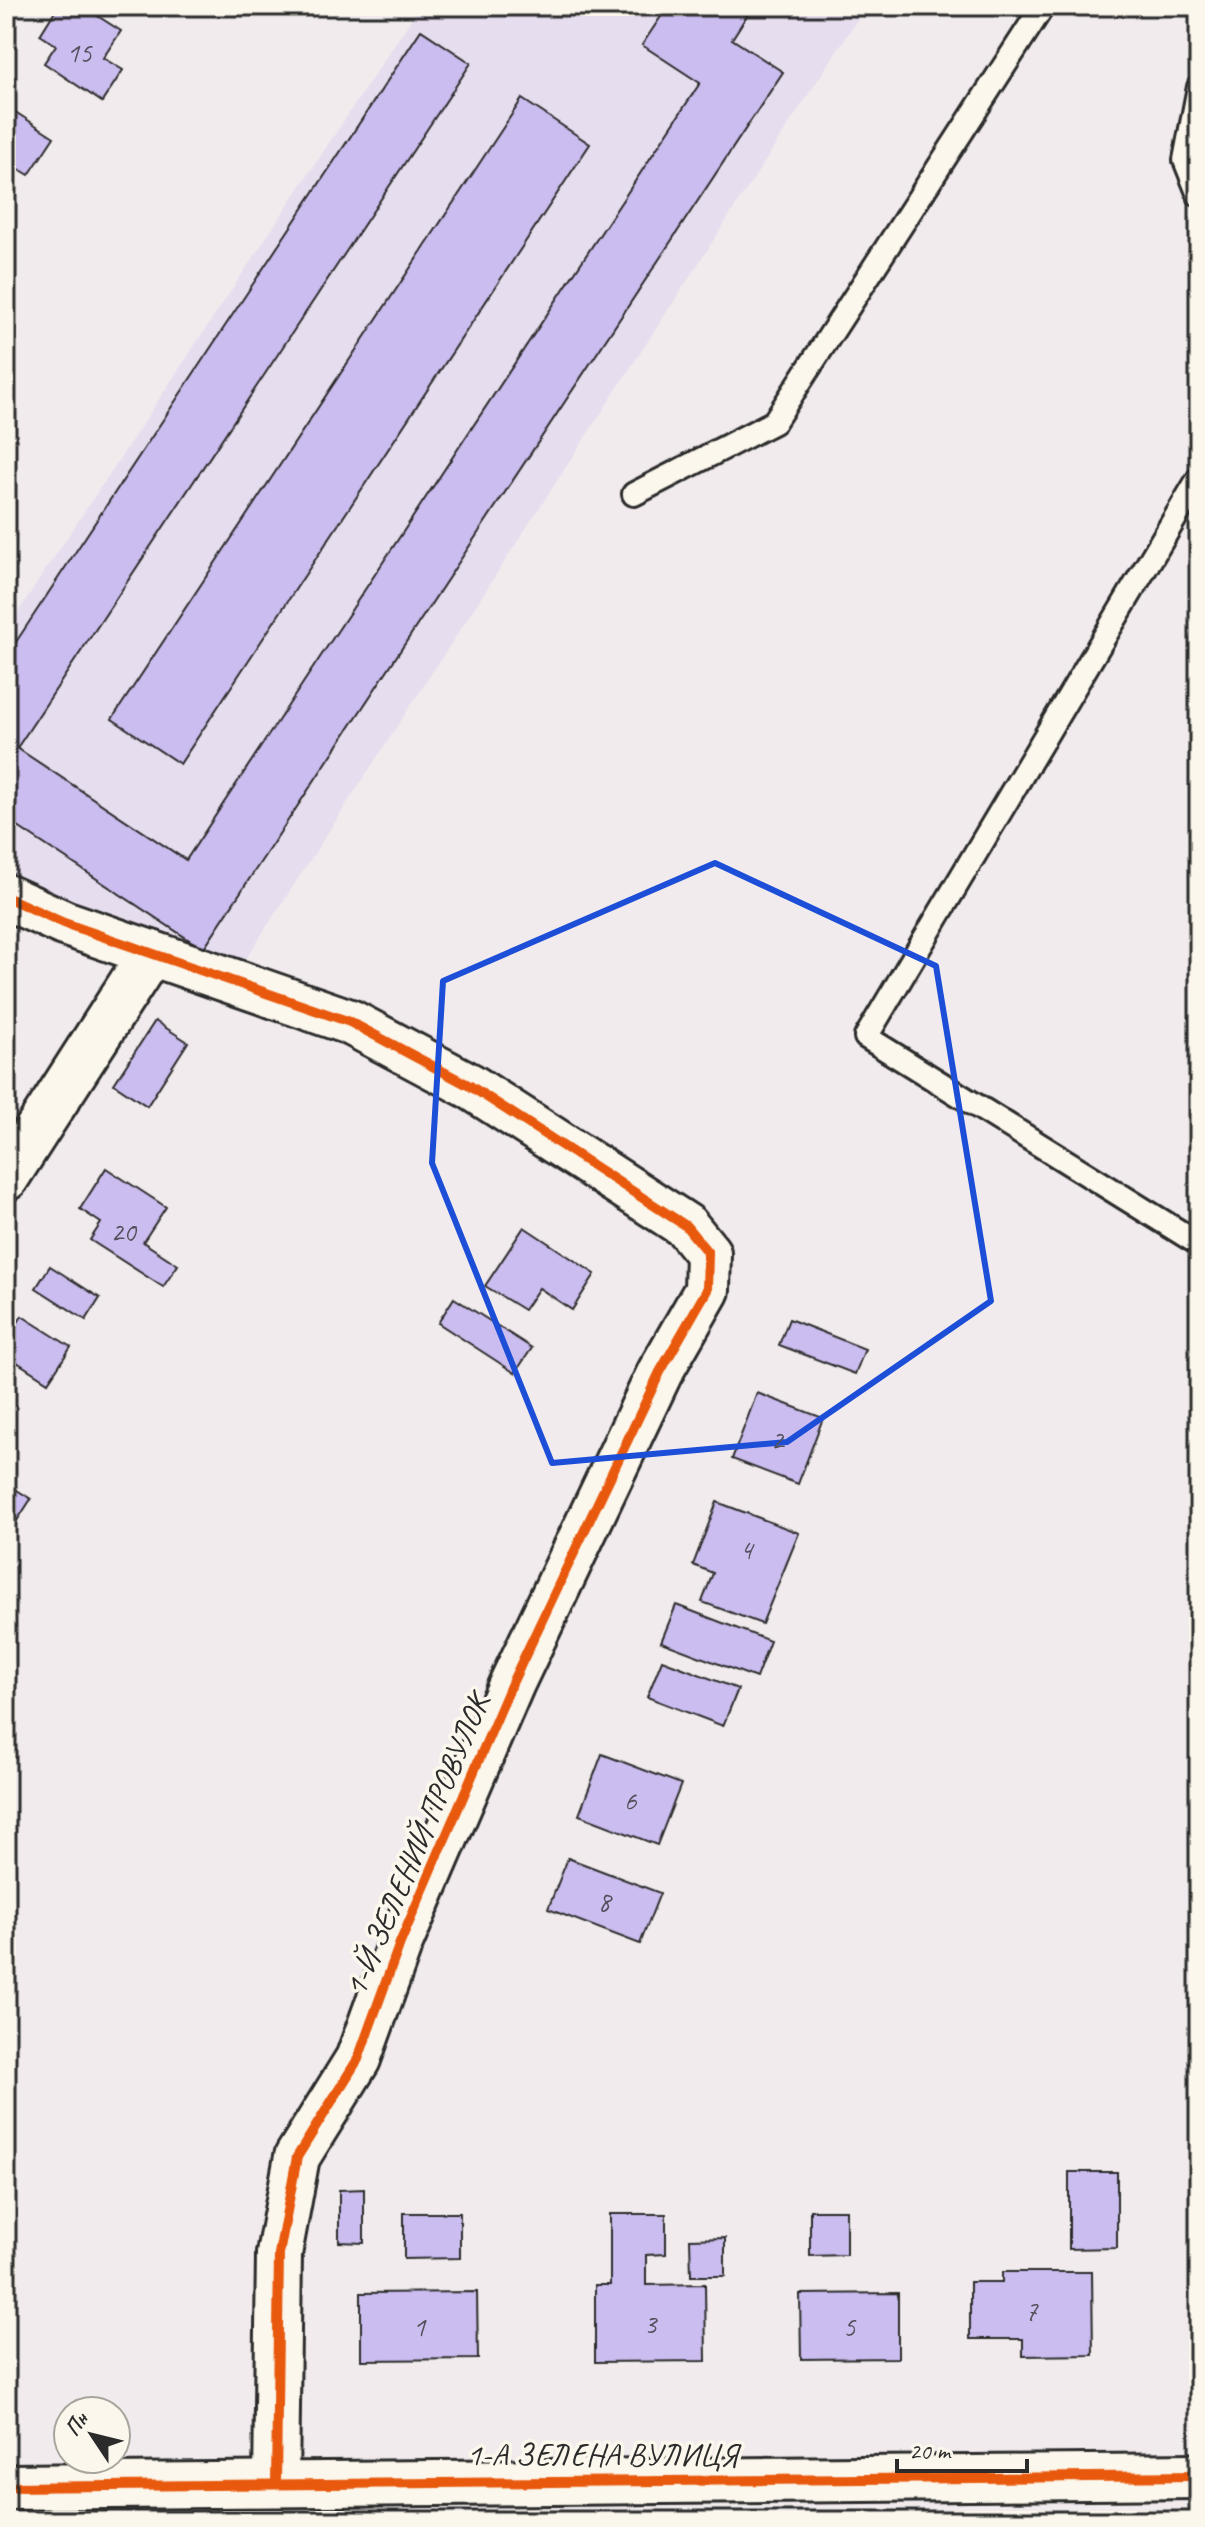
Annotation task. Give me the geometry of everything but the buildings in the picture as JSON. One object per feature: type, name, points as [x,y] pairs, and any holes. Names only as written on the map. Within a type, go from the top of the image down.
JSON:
[{"type":"street","points":[[6,897],[64,923],[151,953],[6,1178]]},
{"type":"street","name":"1-Й ЗЕЛЕНИЙ ПРОВУЛОК","points":[[151,953],[350,1022],[470,1086],[686,1226],[708,1253],[707,1290],[660,1372],[512,1683],[400,1943],[358,2059],[297,2157],[279,2254],[276,2483]]},
{"type":"street","name":"1-А ЗЕЛЕНА ВУЛИЦЯ","points":[[6,2487],[1199,2476]]},
{"type":"lane","points":[[634,494],[774,422],[1043,6]]},
{"type":"lane","points":[[1199,87],[1185,160],[1199,195]]},
{"type":"lane","points":[[1199,478],[866,1037],[1199,1244]]},
{"type":"highlighted area","points":[[715,863],[936,966],[991,1301],[787,1442],[552,1463],[432,1163],[443,981]]},
{"type":"shaded area","points":[[420,6],[866,6],[232,980],[6,897],[6,630]]},
{"type":"cycle path","points":[[6,897],[64,923],[350,1022],[470,1086],[686,1226],[708,1253],[707,1290],[660,1372],[512,1683],[400,1943],[358,2059],[297,2157],[279,2254],[276,2483]]},
{"type":"cycle path","points":[[6,2487],[1199,2476]]}]
